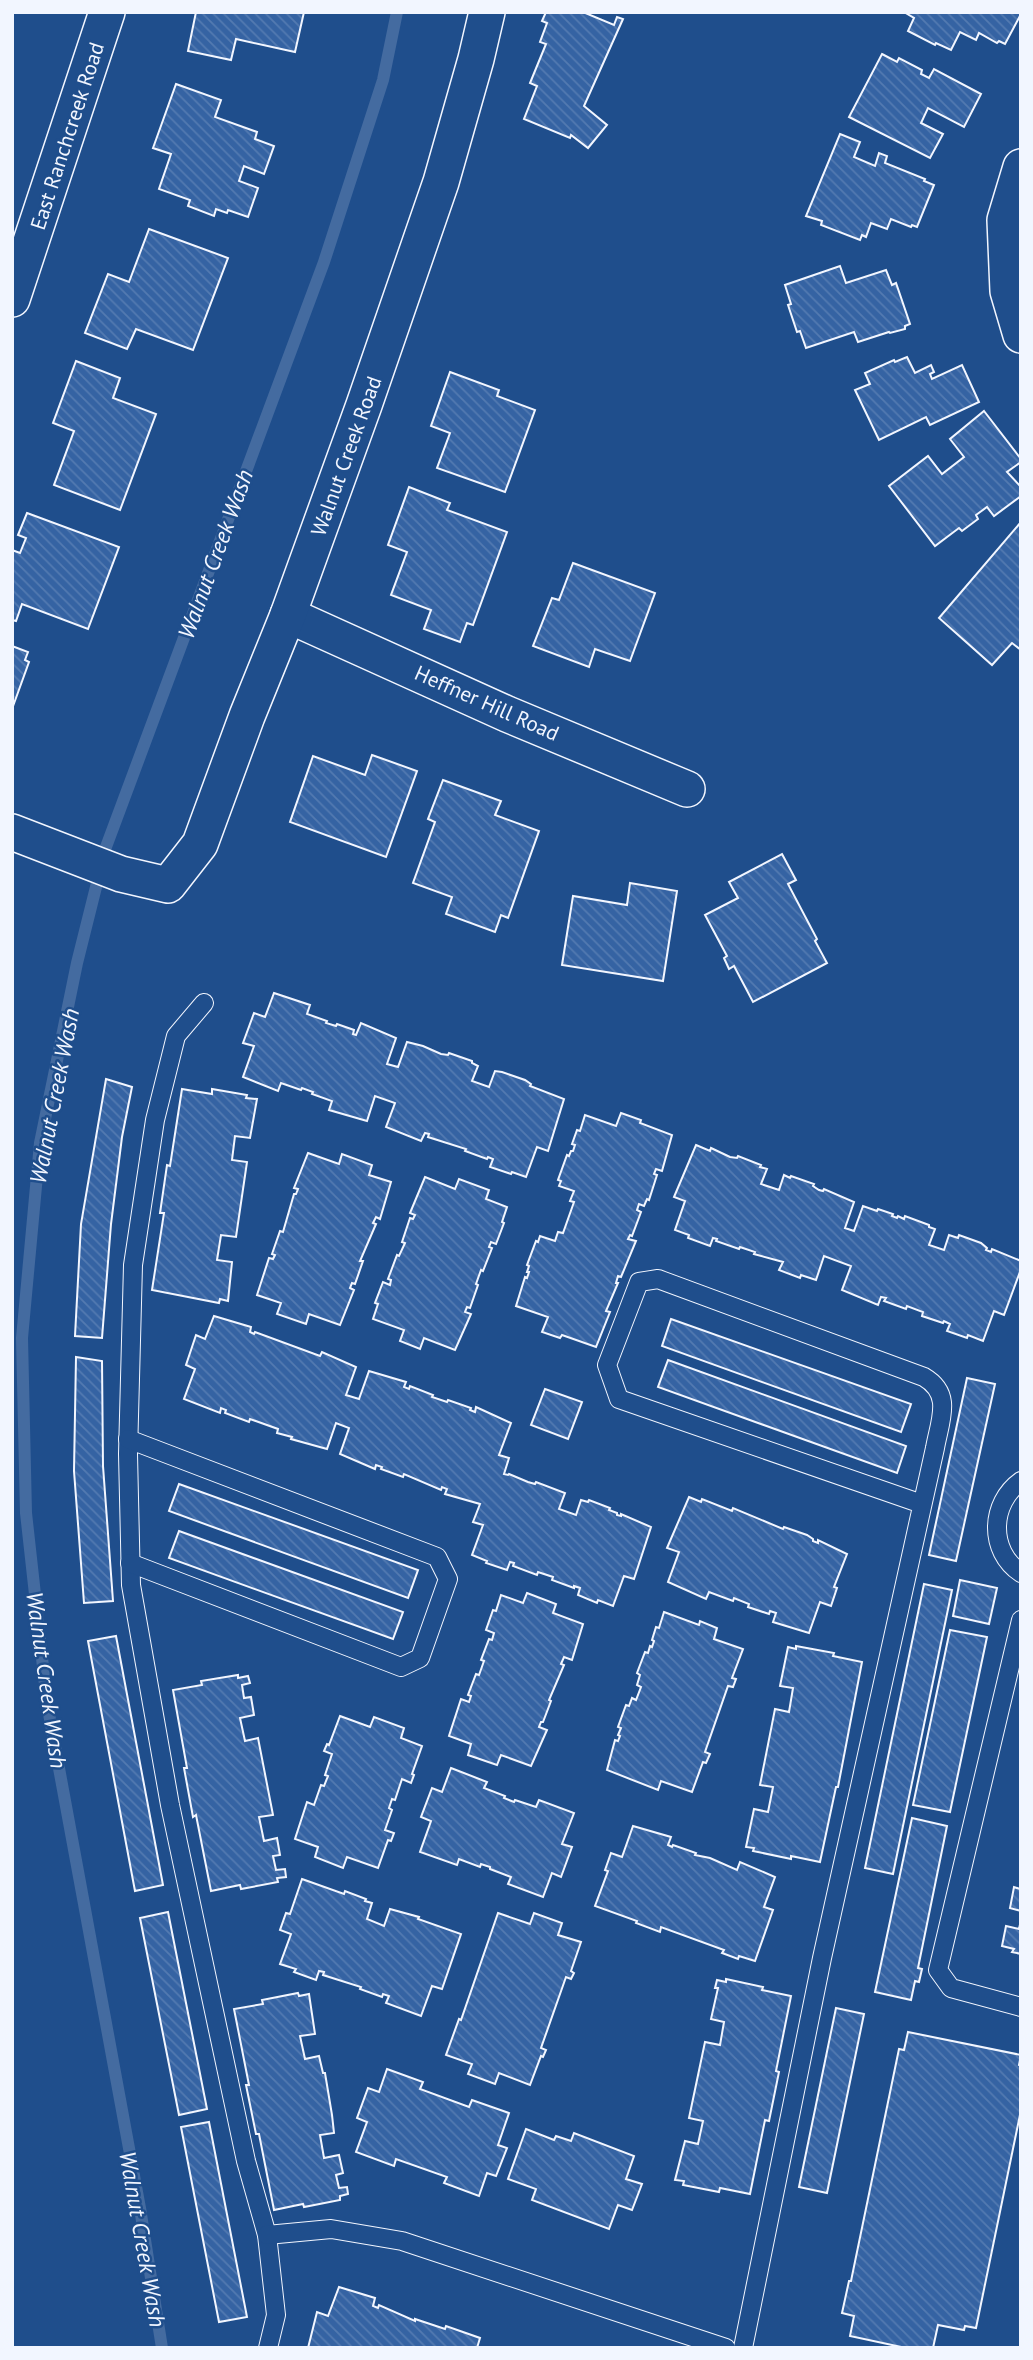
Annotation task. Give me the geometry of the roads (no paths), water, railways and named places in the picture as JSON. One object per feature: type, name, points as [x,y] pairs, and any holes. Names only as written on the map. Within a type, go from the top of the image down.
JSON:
[{"type":"street","name":"Walnut Creek Road","points":[[12,832],[121,874],[168,885],[200,844],[288,615],[441,182],[487,12]]},
{"type":"street","name":"East Ranchcreek Road","points":[[12,299],[103,14]]},
{"type":"street","points":[[1021,167],[1005,220],[1008,291],[1021,335]]},
{"type":"street","name":"Heffner Hill Road","points":[[288,615],[687,789]]},
{"type":"lane","points":[[204,1003],[176,1036],[155,1120],[132,1265],[128,1439],[131,1585],[170,1805],[246,2161],[267,2235],[276,2315],[268,2348]]},
{"type":"lane","points":[[743,2348],[822,1958],[935,1448],[943,1400],[937,1385],[925,1377],[658,1279],[639,1282],[607,1365],[619,1399],[922,1504]]},
{"type":"lane","points":[[128,1439],[438,1557],[448,1579],[420,1658],[401,1667],[130,1563]]},
{"type":"lane","points":[[1021,1481],[1002,1500],[996,1523],[1000,1547],[1013,1567],[1021,1573]]},
{"type":"lane","points":[[1021,1620],[938,1970],[951,1988],[1021,2007]]},
{"type":"lane","points":[[267,2235],[331,2229],[402,2241],[726,2348]]},
{"type":"waterway","name":"Walnut Creek Wash","points":[[162,2348],[140,2208],[47,1703],[26,1513],[22,1338],[40,1143],[77,963],[106,847],[324,262],[383,80],[397,12]]}]
